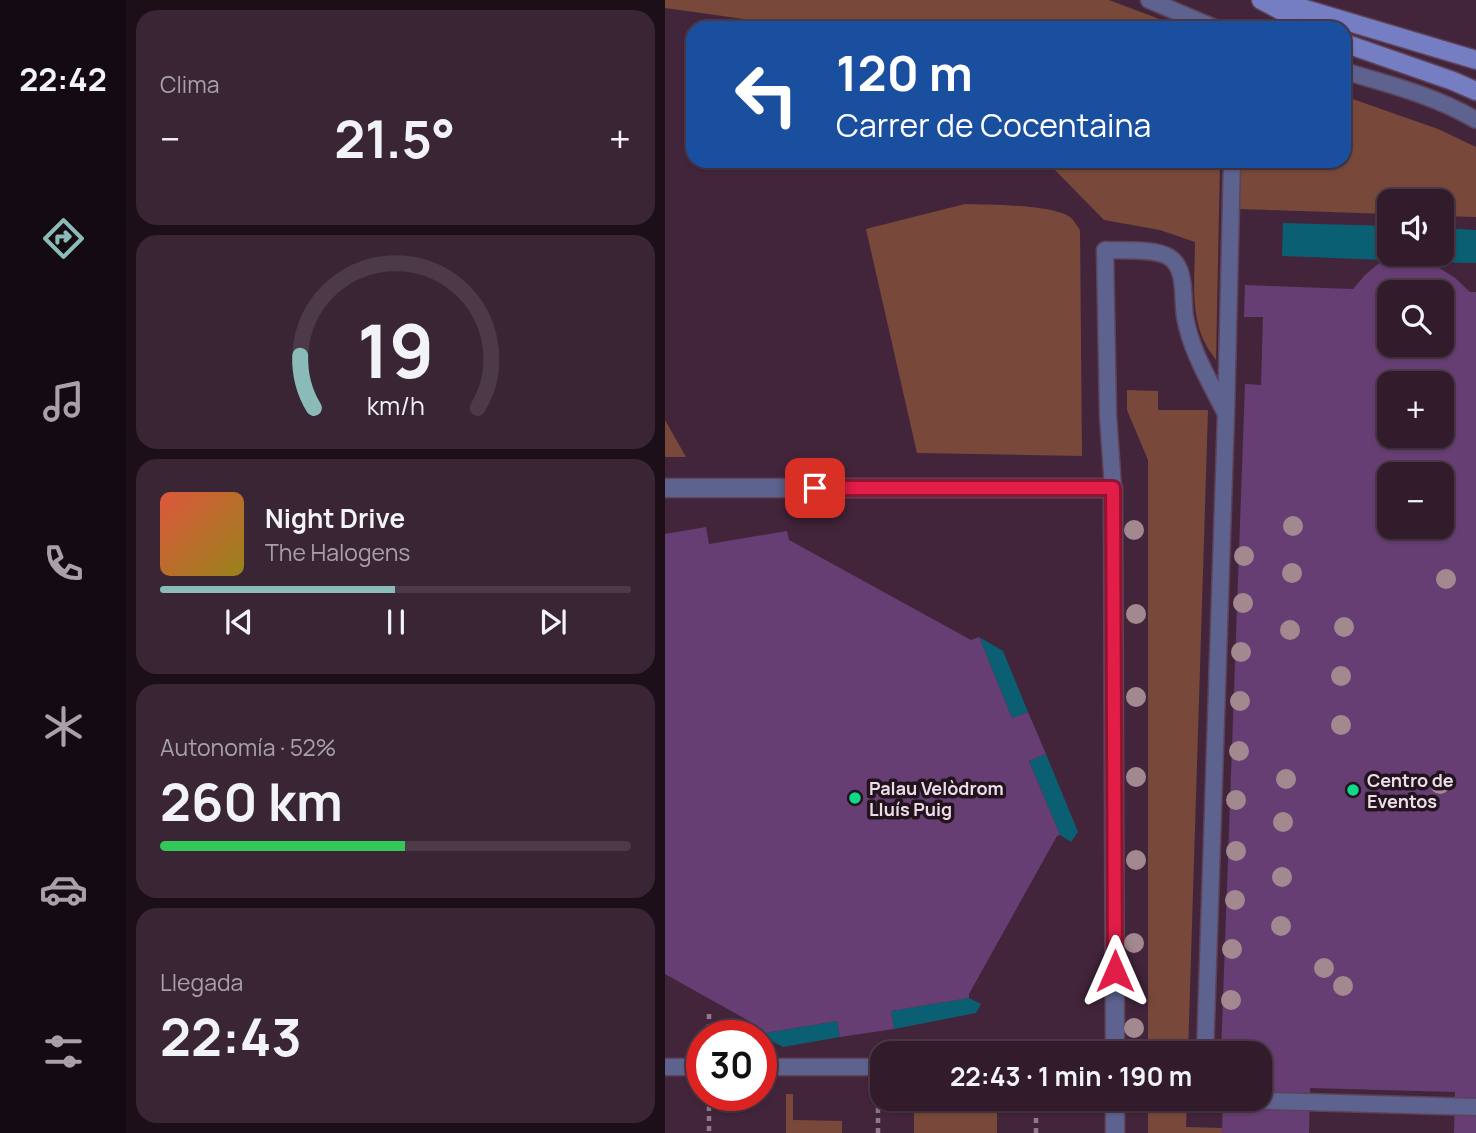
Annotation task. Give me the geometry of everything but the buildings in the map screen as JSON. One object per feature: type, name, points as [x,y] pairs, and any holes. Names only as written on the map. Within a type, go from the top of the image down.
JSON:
[{"type":"main road","points":[[1261,0],[1301,21]]},
{"type":"main road","points":[[1275,0],[1345,21]]},
{"type":"main road","points":[[1351,23],[1476,60]]},
{"type":"main road","points":[[1351,45],[1476,91]]},
{"type":"street","points":[[665,488],[1113,488],[1115,1041]]},
{"type":"street","points":[[1115,1111],[1115,1133]]},
{"type":"lane","points":[[1149,0],[1198,21]]},
{"type":"lane","points":[[1351,73],[1409,91],[1476,120]]},
{"type":"lane","points":[[1205,1041],[1226,414],[1231,168]]},
{"type":"lane","points":[[1113,488],[1108,415],[1105,250],[1159,253],[1176,263],[1181,274],[1185,318],[1191,340],[1226,414]]},
{"type":"lane","points":[[665,1067],[686,1067]]},
{"type":"lane","points":[[777,1067],[870,1067]]},
{"type":"lane","points":[[1272,1101],[1476,1107]]},
{"type":"path","points":[[709,1014],[709,1020]]},
{"type":"path","points":[[709,1111],[709,1133]]},
{"type":"path","points":[[878,1133],[879,1111]]},
{"type":"path","points":[[1036,1111],[1036,1133]]},
{"type":"shaded area","points":[[665,0],[1109,0],[1164,21],[759,21],[665,8]]},
{"type":"shaded area","points":[[1351,98],[1438,129],[1476,147],[1476,217],[1454,216],[1454,189],[1377,189],[1377,214],[1239,209],[1240,168],[1351,168]]},
{"type":"shaded area","points":[[1053,168],[1220,168],[1216,360],[1204,341],[1197,317],[1194,292],[1195,242],[1160,230],[1104,220]]},
{"type":"shaded area","points":[[965,204],[1049,210],[1070,217],[1080,230],[1082,456],[917,453],[866,229]]},
{"type":"shaded area","points":[[1127,390],[1158,391],[1158,410],[1208,410],[1188,1041],[1148,1041],[1148,460],[1127,410]]},
{"type":"shaded area","points":[[665,420],[686,457],[665,457]]},
{"type":"shaded area","points":[[786,1094],[793,1094],[793,1120],[842,1121],[842,1133],[786,1133]]},
{"type":"shaded area","points":[[914,1111],[997,1111],[997,1133],[914,1133]]},
{"type":"shaded area","points":[[1148,1111],[1187,1111],[1186,1127],[1222,1128],[1222,1133],[1148,1133]]},
{"type":"water","points":[[1283,223],[1377,226],[1377,260],[1282,256]]},
{"type":"water","points":[[1454,229],[1476,230],[1476,263],[1454,263]]},
{"type":"water","points":[[979,637],[1003,651],[1028,712],[1012,718]]},
{"type":"water","points":[[1046,754],[1078,832],[1071,842],[1060,835],[1029,761]]},
{"type":"water","points":[[969,998],[981,1004],[976,1013],[894,1029],[891,1011]]},
{"type":"water","points":[[837,1021],[840,1037],[783,1047],[777,1044],[777,1031]]},
{"type":"place","name":"Centro de Eventos","points":[[1353,790]]},
{"type":"place","name":"Palau Velòdrom Lluís Puig","points":[[855,798]]},
{"type":"route","points":[[815,488],[1113,488],[1115,971]]}]
